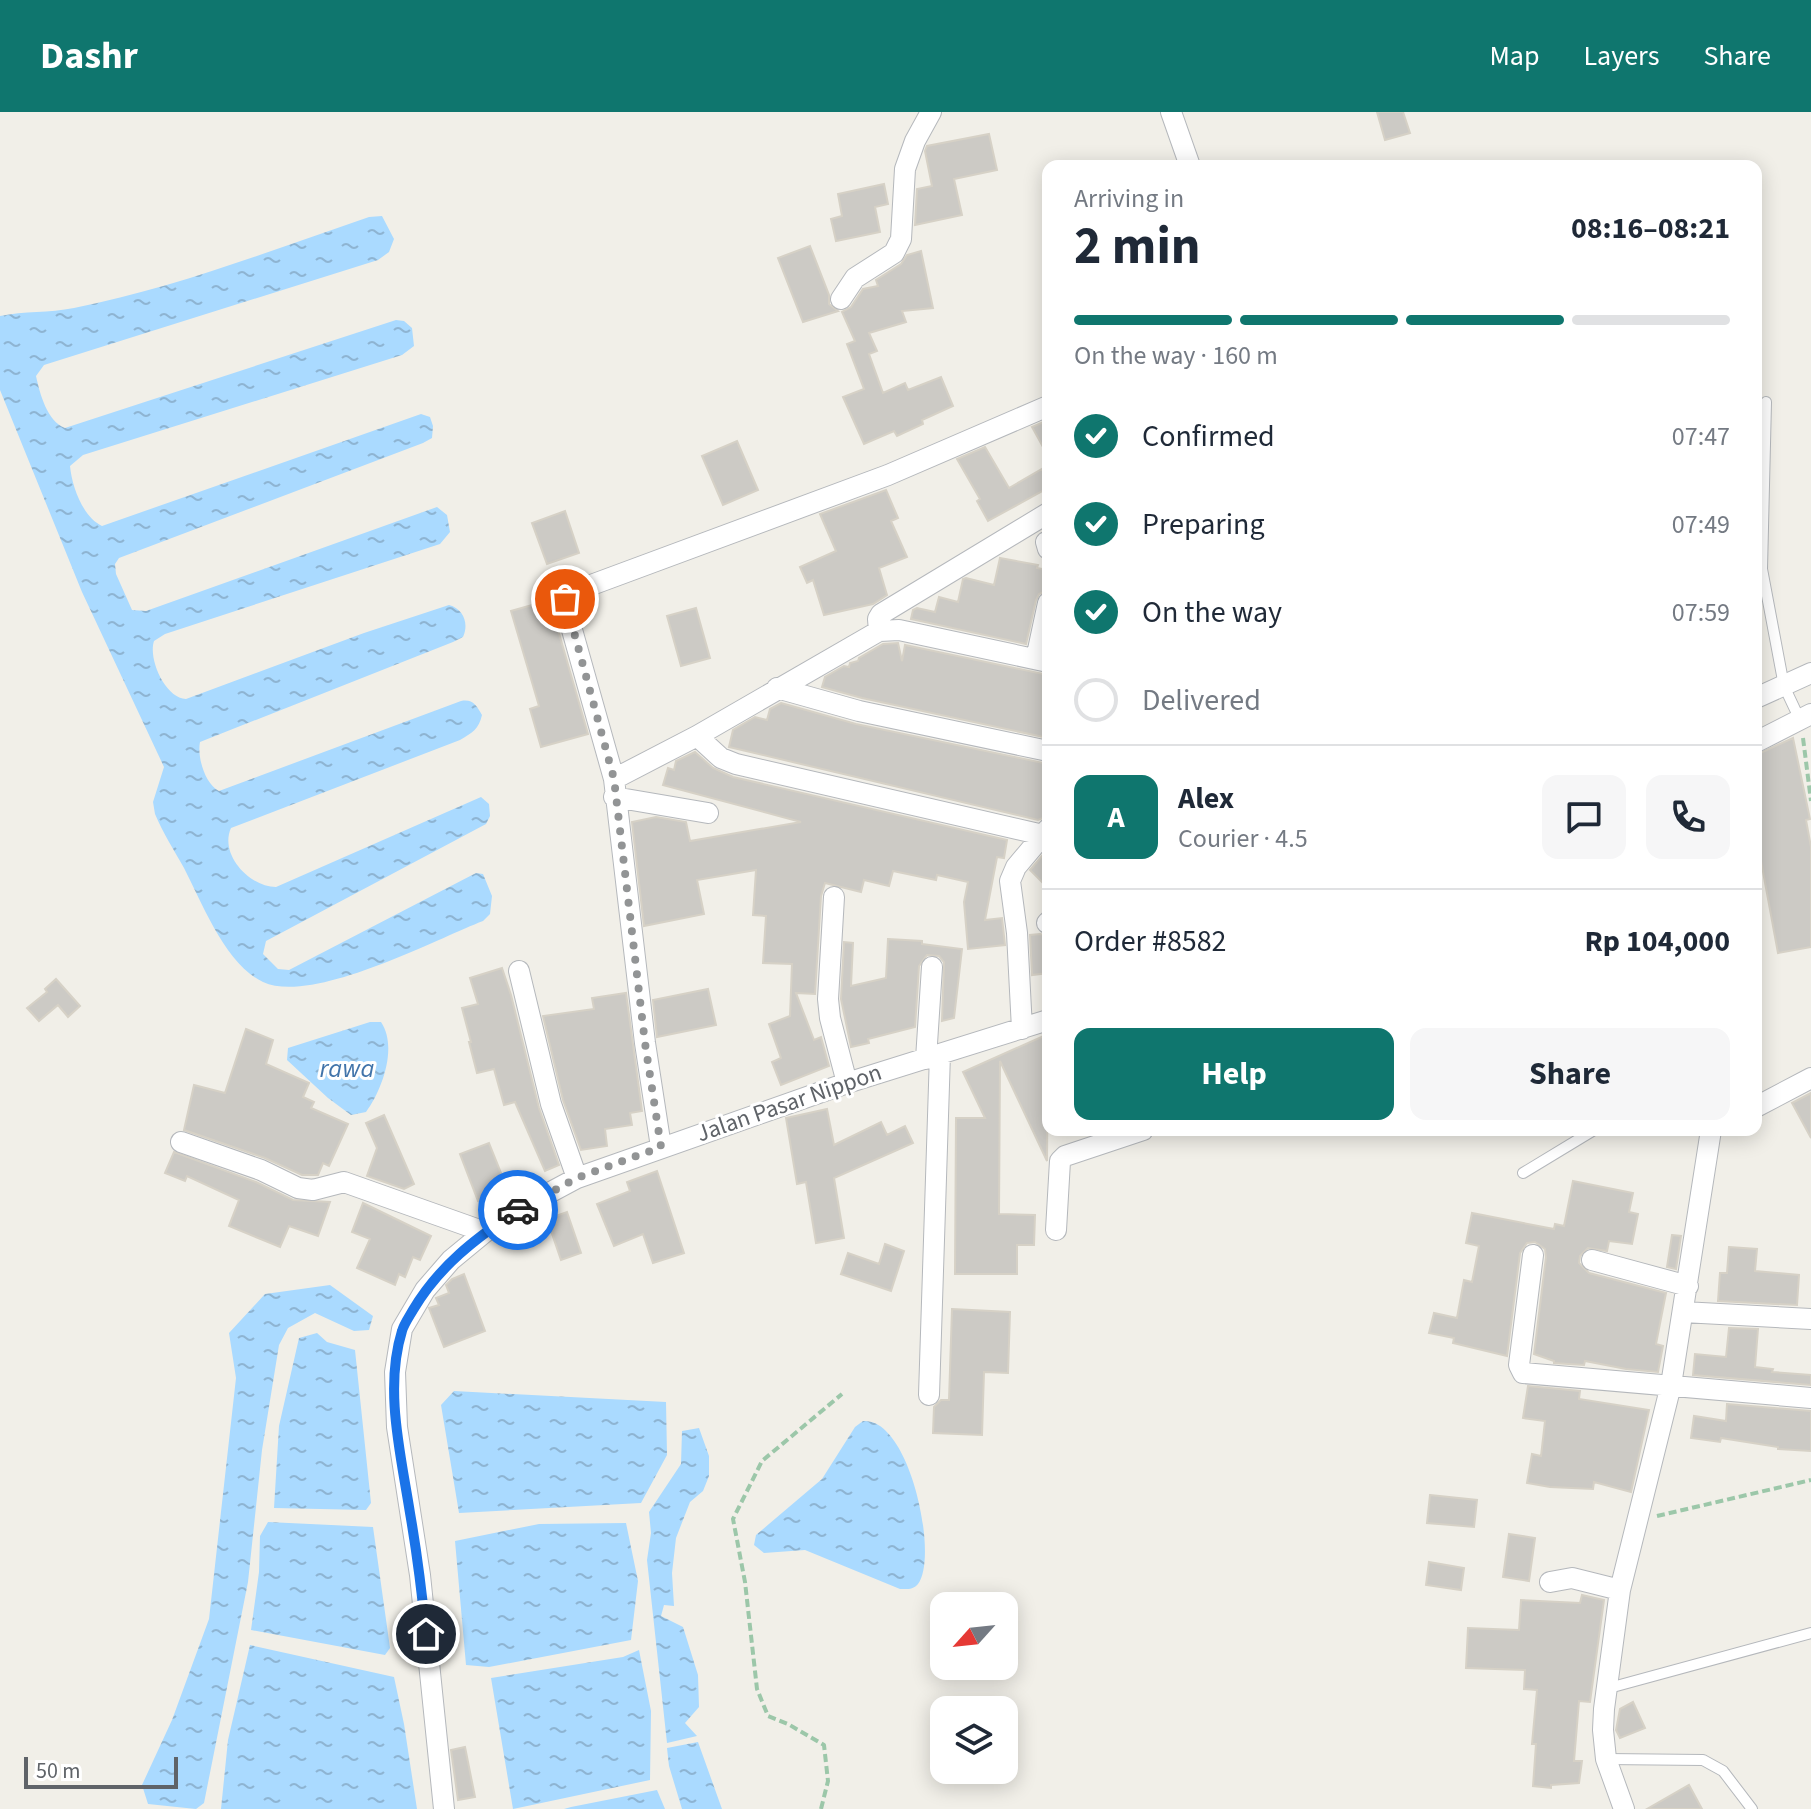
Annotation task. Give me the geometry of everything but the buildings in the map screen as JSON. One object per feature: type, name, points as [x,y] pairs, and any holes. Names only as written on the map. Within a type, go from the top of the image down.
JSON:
[{"type":"street","points":[[841,299],[855,278],[894,253],[901,239],[905,169],[915,141],[931,112]]},
{"type":"street","points":[[1171,112],[1188,160]]},
{"type":"street","points":[[661,1147],[614,788],[565,605],[567,594],[888,475],[1042,409]]},
{"type":"street","points":[[879,631],[881,614],[1042,517]]},
{"type":"street","points":[[614,788],[777,688],[879,631],[899,630],[1042,661]]},
{"type":"street","points":[[1762,695],[1811,673]]},
{"type":"street","points":[[777,688],[859,711],[1042,750]]},
{"type":"street","points":[[1762,739],[1806,717]]},
{"type":"street","points":[[697,736],[721,758],[736,764],[1042,831]]},
{"type":"street","points":[[614,788],[708,813]]},
{"type":"street","points":[[1022,1029],[1017,933],[1010,881],[1016,867],[1042,836]]},
{"type":"street","points":[[834,897],[828,999],[847,1083]]},
{"type":"street","points":[[929,1395],[932,967]]},
{"type":"street","points":[[519,971],[551,1104],[577,1178]]},
{"type":"street","name":"Jalan Pasar Nippon","points":[[444,1809],[420,1575],[397,1427],[395,1372],[402,1329],[425,1290],[451,1260],[485,1232],[521,1208],[577,1178],[847,1083],[1042,1022]]},
{"type":"street","points":[[1762,1104],[1811,1078]]},
{"type":"street","points":[[1056,1230],[1060,1161],[1065,1156],[1125,1136]]},
{"type":"street","points":[[1624,1809],[1606,1759],[1603,1730],[1620,1590],[1671,1385],[1710,1136]]},
{"type":"street","points":[[181,1142],[261,1170],[298,1188],[313,1190],[339,1182],[355,1185],[485,1232]]},
{"type":"street","points":[[1533,1255],[1519,1365],[1523,1373],[1811,1398]]},
{"type":"street","points":[[1592,1260],[1688,1286]]},
{"type":"street","points":[[1683,1312],[1811,1319]]},
{"type":"street","points":[[1550,1582],[1572,1578],[1620,1590]]},
{"type":"lane","points":[[1766,402],[1762,569],[1784,686],[1806,717]]},
{"type":"lane","points":[[1523,1173],[1584,1136]]},
{"type":"lane","points":[[1609,1688],[1811,1633]]},
{"type":"lane","points":[[1606,1759],[1703,1760],[1723,1771],[1752,1809]]},
{"type":"path","points":[[1806,717],[1811,801]]},
{"type":"path","points":[[821,1809],[828,1781],[824,1745],[768,1716],[757,1689],[745,1582],[733,1519],[762,1461],[842,1394]]},
{"type":"path","points":[[1639,1521],[1811,1480]]},
{"type":"water","points":[[382,216],[394,239],[389,252],[378,260],[44,365],[36,376],[49,413],[65,428],[396,320],[404,321],[412,328],[414,346],[402,355],[83,455],[70,466],[80,500],[89,516],[102,526],[421,414],[430,417],[432,438],[423,443],[119,558],[115,564],[116,574],[132,610],[146,611],[437,507],[447,515],[450,532],[440,544],[165,634],[154,641],[154,658],[160,676],[171,692],[186,699],[449,605],[464,618],[463,637],[453,642],[200,742],[203,770],[219,791],[461,701],[474,704],[482,715],[474,730],[460,740],[231,828],[229,849],[239,868],[256,882],[276,887],[481,797],[489,804],[490,816],[486,824],[266,941],[263,954],[278,969],[289,970],[476,873],[483,874],[492,896],[490,914],[483,921],[405,955],[341,978],[285,987],[263,982],[250,974],[226,948],[155,814],[153,802],[164,767],[82,592],[0,390],[0,316],[55,311],[112,300],[223,267],[369,217]]},
{"type":"water","name":"rawa","points":[[370,1022],[381,1022],[386,1032],[386,1068],[366,1112],[351,1115],[287,1060],[288,1048]]},
{"type":"water","points":[[330,1285],[373,1316],[369,1330],[354,1331],[315,1313],[288,1328],[279,1345],[262,1450],[248,1582],[204,1803],[196,1809],[148,1804],[142,1785],[172,1720],[209,1619],[236,1378],[229,1333],[265,1294]]},
{"type":"water","points":[[317,1333],[327,1342],[355,1350],[371,1503],[366,1510],[274,1508],[279,1426],[299,1338]]},
{"type":"water","points":[[454,1391],[666,1402],[667,1455],[641,1503],[459,1513],[441,1405]]},
{"type":"water","points":[[863,1421],[880,1426],[894,1441],[907,1464],[916,1491],[925,1547],[924,1569],[918,1584],[912,1588],[900,1589],[805,1550],[764,1553],[754,1545],[756,1535],[822,1479],[855,1427]]},
{"type":"water","points":[[699,1428],[709,1456],[709,1476],[703,1491],[690,1502],[676,1538],[672,1573],[674,1606],[664,1605],[661,1616],[683,1627],[698,1675],[699,1707],[685,1723],[697,1736],[667,1743],[647,1560],[651,1533],[649,1512],[681,1464],[682,1431]]},
{"type":"water","points":[[268,1522],[373,1527],[390,1648],[385,1655],[251,1630],[259,1572],[260,1536]]},
{"type":"water","points":[[626,1523],[638,1581],[631,1640],[489,1667],[466,1665],[455,1541],[539,1524]]},
{"type":"water","points":[[250,1645],[394,1677],[417,1809],[221,1809],[228,1740]]},
{"type":"water","points":[[639,1650],[651,1711],[650,1780],[513,1809],[491,1678],[623,1657]]},
{"type":"water","points":[[698,1742],[722,1809],[682,1809],[667,1748]]},
{"type":"water","points":[[657,1790],[665,1809],[564,1809],[571,1807]]},
{"type":"way so far","points":[[518,1210],[577,1178],[661,1147],[620,848],[614,779],[565,599]]},
{"type":"route","points":[[426,1634],[397,1427],[395,1372],[402,1329],[425,1290],[451,1260],[518,1210]]}]
